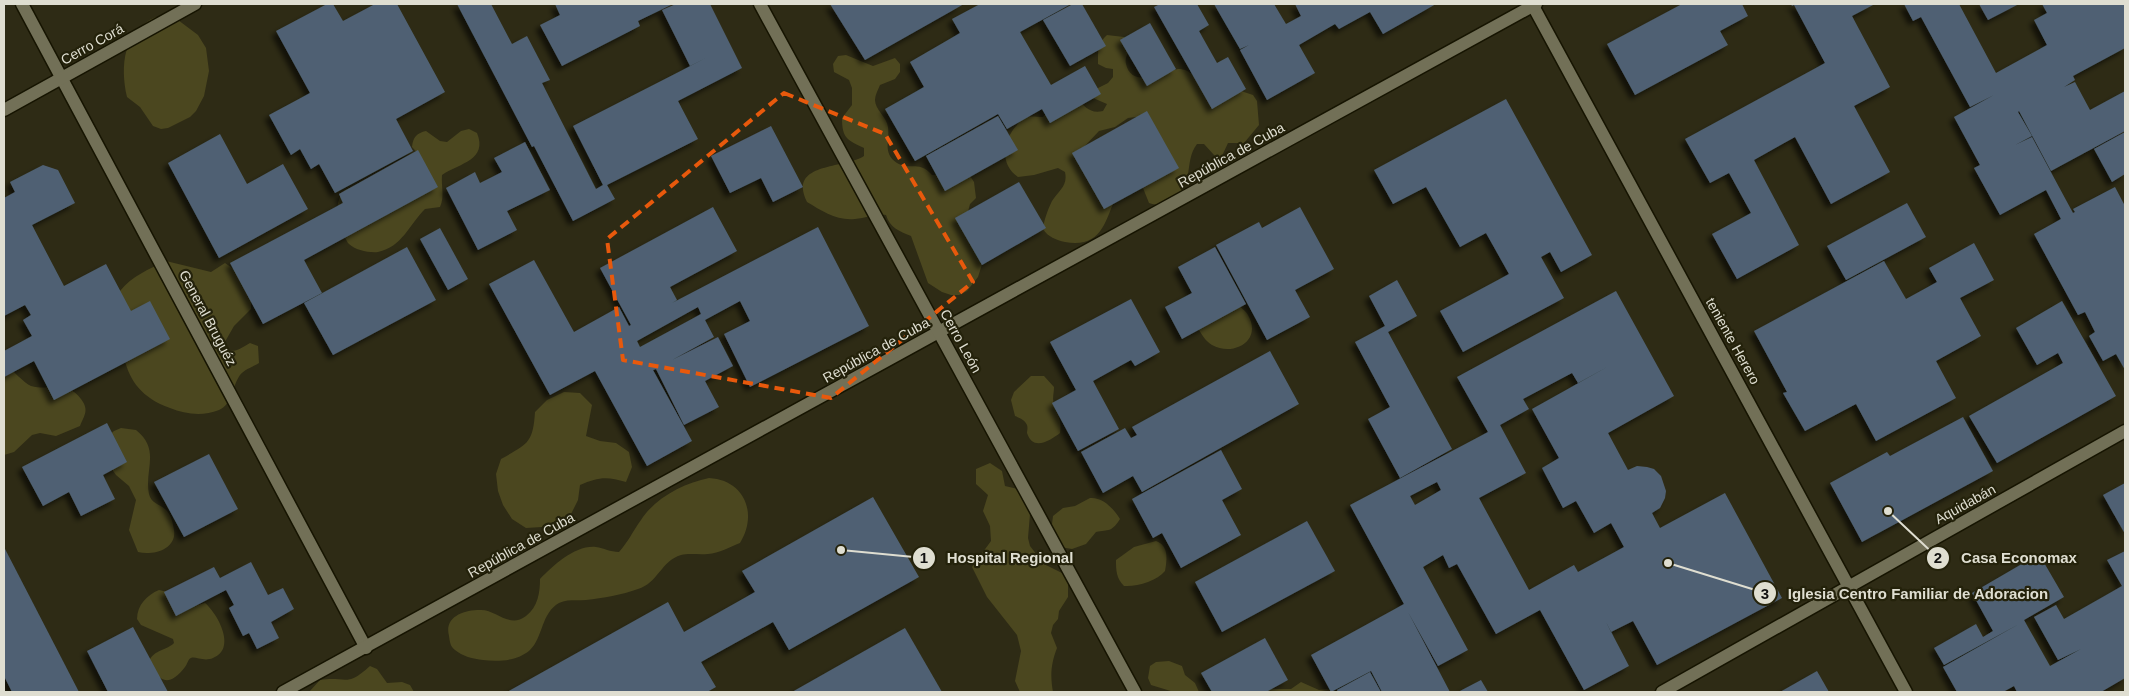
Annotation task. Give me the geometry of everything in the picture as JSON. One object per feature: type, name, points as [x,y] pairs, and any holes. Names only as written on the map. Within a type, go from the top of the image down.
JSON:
[{"type":"street","name":"General Bruguéz","points":[[22,4],[366,648]]},
{"type":"street","name":"Cerro Corá","points":[[4,110],[195,4]]},
{"type":"street","name":"Cerro León","points":[[760,4],[1135,692]]},
{"type":"street","name":"República de Cuba","points":[[283,692],[1533,4]]},
{"type":"street","name":"teniente Herero","points":[[1533,4],[1906,692]]},
{"type":"street","name":"Aquidabán","points":[[1662,692],[2125,431]]},
{"type":"highlighted area","points":[[784,93],[885,134],[973,282],[831,398],[623,360],[607,239]]},
{"type":"shaded area","points":[[156,17],[178,20],[198,35],[206,48],[209,71],[204,96],[196,111],[190,117],[168,128],[161,129],[153,126],[140,107],[127,97],[124,73],[126,51],[130,40],[145,23]]},
{"type":"shaded area","points":[[1107,35],[1124,37],[1132,42],[1126,64],[1129,72],[1135,76],[1149,77],[1183,69],[1193,75],[1253,95],[1257,101],[1259,125],[1244,143],[1228,143],[1221,158],[1214,155],[1204,144],[1197,144],[1193,151],[1184,188],[1171,200],[1158,205],[1149,203],[1143,188],[1143,120],[1136,117],[1128,118],[1115,127],[1099,131],[1083,148],[1116,196],[1105,224],[1094,237],[1077,243],[1065,242],[1052,238],[1043,229],[1052,201],[1064,184],[1065,172],[1058,168],[1034,175],[1018,177],[1008,165],[1005,152],[1006,145],[1012,131],[1022,119],[1043,117],[1053,105],[1077,98],[1091,111],[1103,111],[1107,104],[1093,98],[1094,90],[1108,83],[1113,77],[1113,69],[1098,64],[1098,51]]},
{"type":"shaded area","points":[[846,55],[873,66],[895,58],[900,64],[900,72],[895,79],[880,85],[875,98],[877,107],[887,123],[888,151],[892,159],[902,165],[923,168],[932,175],[970,176],[974,182],[976,198],[970,204],[968,212],[985,255],[978,277],[967,291],[959,295],[942,292],[928,283],[911,236],[893,226],[886,215],[848,219],[830,215],[807,202],[803,189],[805,180],[811,173],[864,156],[864,148],[847,138],[843,130],[842,118],[852,105],[852,88],[849,80],[834,72],[833,64],[838,56]]},
{"type":"shaded area","points":[[469,129],[477,133],[479,149],[470,160],[442,175],[443,195],[440,207],[425,209],[404,235],[386,249],[378,252],[366,251],[349,244],[343,230],[338,207],[339,199],[345,190],[422,158],[412,147],[414,138],[420,133],[426,131],[440,141],[447,142],[461,131]]},
{"type":"shaded area","points":[[166,261],[211,272],[225,263],[238,272],[251,300],[251,309],[234,326],[222,347],[233,351],[250,343],[258,346],[259,363],[240,375],[227,404],[213,412],[200,414],[182,412],[152,399],[139,388],[130,375],[125,360],[122,344],[120,291],[135,277]]},
{"type":"shaded area","points":[[1237,304],[1247,314],[1252,324],[1252,332],[1249,339],[1237,348],[1220,348],[1212,345],[1205,339],[1197,327]]},
{"type":"shaded area","points":[[4,364],[31,386],[58,387],[76,393],[86,409],[80,426],[56,436],[40,433],[32,435],[14,452],[4,455]]},
{"type":"shaded area","points":[[1031,376],[1044,376],[1054,387],[1053,402],[1060,421],[1060,433],[1042,443],[1033,442],[1030,439],[1027,433],[1027,425],[1024,420],[1015,416],[1011,400],[1014,392]]},
{"type":"shaded area","points":[[564,392],[580,393],[592,405],[586,436],[600,441],[616,443],[629,452],[632,467],[626,482],[603,478],[580,485],[578,500],[571,514],[542,527],[526,528],[512,519],[503,505],[498,491],[496,474],[501,459],[527,442],[532,431],[535,412],[547,400]]},
{"type":"shaded area","points":[[121,428],[136,430],[148,445],[150,453],[149,494],[153,501],[167,511],[172,522],[174,537],[172,542],[163,550],[157,552],[138,552],[129,530],[136,500],[129,486],[111,468],[108,436]]},
{"type":"shaded area","points":[[990,463],[1002,471],[1005,486],[1023,490],[1027,498],[1030,514],[1028,538],[1030,546],[1044,564],[1064,574],[1068,582],[1068,597],[1059,611],[1058,619],[1053,625],[1051,633],[1057,648],[1052,670],[1053,692],[1020,692],[1015,681],[1021,651],[1017,635],[987,597],[972,567],[991,541],[990,526],[983,511],[988,495],[976,484],[976,469]]},
{"type":"shaded area","points":[[709,478],[721,480],[732,485],[745,500],[748,510],[748,521],[740,543],[712,553],[684,554],[674,558],[645,586],[632,591],[619,595],[559,603],[553,607],[545,619],[537,639],[530,650],[514,659],[501,661],[479,660],[464,656],[452,647],[448,629],[452,619],[456,616],[467,611],[480,610],[492,612],[508,620],[520,619],[526,616],[536,604],[540,579],[558,562],[580,549],[588,547],[619,552],[647,512],[662,498],[680,488]]},
{"type":"shaded area","points":[[1090,498],[1099,499],[1104,502],[1115,511],[1120,519],[1112,528],[1096,532],[1086,544],[1072,549],[1060,547],[1051,532],[1053,516],[1063,508],[1075,506]]},
{"type":"shaded area","points":[[1156,541],[1165,550],[1165,571],[1157,578],[1146,583],[1124,586],[1116,571],[1116,560],[1134,547]]},
{"type":"shaded area","points":[[159,590],[168,592],[190,607],[205,603],[220,623],[224,640],[224,647],[220,654],[210,659],[191,658],[179,674],[169,680],[164,680],[160,677],[149,661],[154,654],[174,643],[173,639],[141,625],[137,619],[137,614],[144,601]]},
{"type":"shaded area","points":[[1169,661],[1182,666],[1185,675],[1195,683],[1199,692],[1174,692],[1151,685],[1148,678],[1150,666],[1156,662]]},
{"type":"shaded area","points":[[370,666],[377,669],[387,683],[402,682],[410,685],[414,692],[309,692],[320,680],[351,679]]},
{"type":"shaded area","points":[[1301,682],[1319,690],[1327,689],[1335,692],[1255,692],[1261,689],[1291,689]]},
{"type":"building","points":[[327,4],[333,4],[343,21],[375,4],[397,4],[445,92],[396,119],[413,151],[335,193],[319,164],[311,169],[300,149],[291,155],[269,115],[310,93],[276,31]]},
{"type":"building","points":[[457,4],[491,4],[512,44],[527,36],[550,80],[542,83],[596,189],[603,185],[573,126],[706,58],[690,66],[662,10],[676,4],[710,4],[742,68],[678,101],[698,139],[607,185],[615,199],[573,221]]},
{"type":"building","points":[[555,4],[673,4],[638,21],[640,26],[562,66],[540,25],[560,15]]},
{"type":"building","points":[[830,4],[964,4],[865,60]]},
{"type":"building","points":[[980,4],[1071,4],[1020,32],[1051,85],[1085,66],[1101,94],[1050,123],[1042,109],[1007,129],[998,114],[915,161],[885,109],[924,87],[910,62],[960,33],[952,19]]},
{"type":"building","points":[[1073,4],[1082,4],[1106,46],[1070,66],[1043,20]]},
{"type":"building","points":[[1160,4],[1197,4],[1209,25],[1199,31],[1217,63],[1228,57],[1246,89],[1212,109],[1154,7]]},
{"type":"building","points":[[1214,4],[1274,4],[1286,24],[1301,16],[1295,4],[1436,4],[1383,34],[1370,12],[1339,29],[1335,24],[1299,45],[1315,73],[1267,100],[1240,50],[1249,45],[1240,49]]},
{"type":"building","points":[[1682,4],[1742,4],[1748,16],[1720,31],[1728,45],[1635,95],[1607,44]]},
{"type":"building","points":[[1791,4],[1875,4],[1852,16],[1890,87],[1854,106],[1890,172],[1831,204],[1795,137],[1754,160],[1799,245],[1737,279],[1712,234],[1751,213],[1729,173],[1710,183],[1685,139],[1825,63],[1794,5],[1792,6]]},
{"type":"building","points":[[1904,4],[1959,4],[1996,73],[2047,45],[2034,20],[2047,13],[2042,4],[2125,4],[2125,48],[2073,76],[2075,80],[2064,87],[2075,82],[2090,110],[2125,91],[2125,131],[2051,171],[2019,111],[2032,136],[2015,145],[2032,137],[2073,213],[2075,212],[2073,209],[2115,187],[2125,206],[2125,370],[2116,354],[2103,361],[2089,336],[2095,332],[2085,312],[2078,315],[2034,234],[2061,219],[2046,190],[2000,215],[1974,168],[1980,165],[1954,117],[1994,95],[1970,107],[1921,17],[1913,21]]},
{"type":"building","points":[[1979,4],[2019,4],[1988,20]]},
{"type":"building","points":[[1150,23],[1176,69],[1147,86],[1120,40]]},
{"type":"building","points":[[1506,99],[1592,255],[1561,272],[1550,252],[1541,257],[1564,298],[1463,352],[1440,311],[1509,274],[1486,233],[1460,247],[1426,187],[1393,204],[1374,170]]},
{"type":"building","points":[[1147,111],[1179,168],[1104,209],[1072,153]]},
{"type":"building","points":[[998,116],[1018,150],[945,191],[926,156]]},
{"type":"building","points":[[771,126],[803,187],[773,202],[761,178],[730,193],[711,156]]},
{"type":"building","points":[[2125,132],[2125,174],[2112,182],[2094,149]]},
{"type":"building","points":[[220,134],[247,184],[283,164],[308,209],[219,258],[168,163]]},
{"type":"building","points":[[525,142],[550,190],[507,211],[517,230],[478,250],[446,188],[475,172],[480,183],[502,172],[494,158]]},
{"type":"building","points":[[418,150],[438,187],[304,260],[322,293],[263,324],[230,263],[343,203],[339,194]]},
{"type":"building","points":[[43,165],[58,170],[75,203],[32,225],[64,286],[106,264],[131,311],[150,301],[170,339],[54,400],[34,361],[4,377],[4,351],[32,336],[23,320],[31,315],[25,305],[4,316],[4,198],[15,192],[10,182]]},
{"type":"building","points":[[1019,182],[1046,228],[982,265],[955,218]]},
{"type":"building","points":[[1907,203],[1926,237],[1846,280],[1827,246]]},
{"type":"building","points":[[713,207],[737,251],[670,287],[677,300],[672,303],[818,227],[869,326],[750,387],[724,334],[750,321],[740,301],[705,320],[714,337],[672,360],[718,337],[733,366],[705,381],[719,407],[684,425],[656,369],[653,370],[692,441],[647,466],[595,371],[550,395],[489,284],[534,260],[574,332],[619,307],[629,326],[631,325],[600,268]],"holes":[[[698,307],[701,314],[640,347],[637,341]]]},
{"type":"building","points":[[1300,207],[1334,269],[1295,290],[1310,317],[1267,340],[1216,245],[1259,222],[1262,228]]},
{"type":"building","points":[[440,228],[468,279],[448,290],[420,239]]},
{"type":"building","points":[[1974,243],[1994,280],[1960,298],[1981,336],[1936,361],[1956,398],[1876,441],[1856,404],[1805,431],[1783,393],[1787,392],[1754,331],[1884,261],[1906,299],[1937,282],[1929,268]]},
{"type":"building","points":[[407,247],[436,300],[333,355],[304,303]]},
{"type":"building","points":[[1215,247],[1246,304],[1182,339],[1165,307],[1192,293],[1178,267]]},
{"type":"building","points":[[1397,280],[1417,316],[1388,332],[1452,449],[1400,478],[1368,419],[1390,407],[1355,342],[1385,326],[1369,296]]},
{"type":"building","points":[[1616,291],[1674,396],[1608,433],[1628,470],[1637,466],[1647,467],[1654,469],[1661,476],[1666,491],[1665,498],[1660,508],[1652,513],[1660,528],[1725,493],[1782,598],[1657,665],[1633,621],[1611,632],[1629,666],[1584,690],[1540,610],[1496,634],[1457,564],[1449,568],[1443,555],[1423,567],[1468,650],[1438,666],[1408,612],[1450,692],[1382,692],[1371,671],[1331,692],[1311,655],[1404,604],[1350,505],[1488,432],[1457,377]],"holes":[[[1609,366],[1532,409],[1559,458],[1542,468],[1563,508],[1576,501],[1594,533],[1611,523],[1624,547],[1578,572],[1574,565],[1529,590],[1479,498],[1526,473],[1500,425],[1529,409],[1523,399],[1572,373],[1578,383]],[[1437,482],[1441,490],[1415,505],[1410,496]]]},
{"type":"building","points":[[1131,299],[1160,352],[1135,366],[1131,360],[1093,381],[1119,429],[1078,451],[1052,403],[1076,390],[1050,342]]},
{"type":"building","points":[[2062,301],[2116,396],[1997,463],[1969,416],[2063,363],[2058,353],[2037,365],[2016,328]]},
{"type":"building","points":[[1270,351],[1299,404],[1142,492],[1133,476],[1103,493],[1081,452],[1125,428],[1131,438],[1137,435],[1132,427]]},
{"type":"building","points":[[1963,417],[1993,471],[1862,542],[1830,483],[1887,452],[1890,456]]},
{"type":"building","points":[[107,423],[127,462],[103,475],[115,499],[81,516],[69,492],[43,506],[22,467]]},
{"type":"building","points":[[1221,450],[1242,489],[1222,500],[1241,535],[1181,568],[1162,533],[1153,538],[1132,499]]},
{"type":"building","points":[[209,454],[238,509],[184,537],[154,482]]},
{"type":"building","points":[[2125,483],[2125,534],[2103,495]]},
{"type":"building","points":[[873,497],[919,577],[789,650],[773,622],[701,662],[716,687],[707,692],[507,692],[668,602],[684,632],[755,592],[742,571]]},
{"type":"building","points":[[1307,521],[1335,571],[1222,632],[1195,582]]},
{"type":"building","points":[[4,547],[79,692],[12,692],[4,676]]},
{"type":"building","points":[[2125,551],[2125,678],[2101,692],[2017,692],[2014,686],[2003,692],[1957,692],[1943,667],[2019,624],[1944,665],[1934,648],[1976,624],[1983,637],[1993,631],[1972,593],[2039,554],[2064,597],[2024,620],[2050,666],[2081,649],[2058,660],[2034,617],[2056,605],[2064,619],[2122,586],[2107,560]]},
{"type":"building","points":[[251,562],[268,595],[283,588],[294,609],[271,622],[279,638],[257,649],[249,633],[243,636],[229,608],[234,605],[226,590],[176,616],[164,592],[214,567],[220,578]]},
{"type":"building","points":[[133,627],[168,692],[108,692],[87,651]]},
{"type":"building","points":[[905,628],[942,692],[792,692]]},
{"type":"building","points":[[1265,638],[1288,680],[1266,692],[1212,692],[1201,673]]},
{"type":"building","points":[[1817,671],[1829,692],[1780,692]]},
{"type":"building","points":[[1370,672],[1381,692],[1338,692],[1337,690]]},
{"type":"building","points":[[1481,680],[1488,692],[1458,692]]},
{"type":"place","name":"Casa Economax","points":[[1888,511]]},
{"type":"place","name":"Hospital Regional","points":[[841,550]]},
{"type":"place","name":"Iglesia Centro Familiar de Adoracion","points":[[1668,563]]}]
